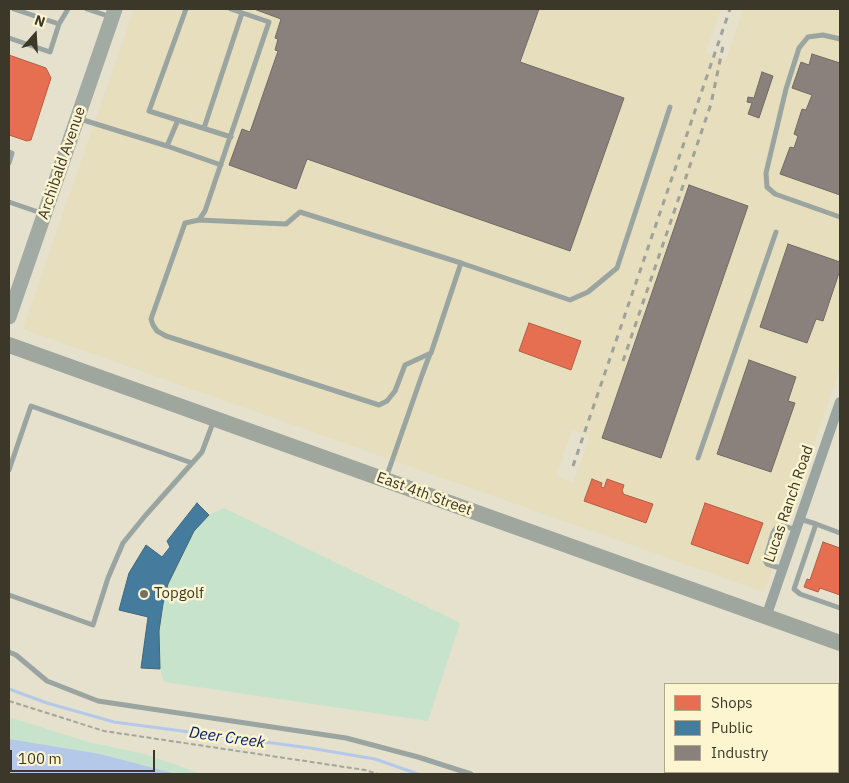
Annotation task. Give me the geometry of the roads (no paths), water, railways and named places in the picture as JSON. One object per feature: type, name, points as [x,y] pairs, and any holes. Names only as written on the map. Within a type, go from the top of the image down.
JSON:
[{"type":"main road","name":"Archibald Avenue","points":[[9,317],[113,13]]},
{"type":"main road","name":"East 4th Street","points":[[9,345],[840,642]]},
{"type":"street","name":"Lucas Ranch Road","points":[[766,617],[840,402]]},
{"type":"lane","points":[[14,9],[59,24]]},
{"type":"lane","points":[[9,38],[50,52],[59,24],[68,9]]},
{"type":"lane","points":[[87,9],[113,13]]},
{"type":"lane","points":[[186,9],[149,111],[231,136]]},
{"type":"lane","points":[[200,220],[205,211],[269,22],[230,9]]},
{"type":"lane","points":[[204,128],[242,13]]},
{"type":"lane","points":[[840,39],[823,35],[808,38],[799,48],[786,88],[766,173],[767,187],[775,194],[840,217]]},
{"type":"lane","points":[[431,353],[404,365],[395,391],[387,401],[379,405],[162,334],[157,331],[151,319],[185,223],[200,220],[286,224],[300,212],[570,300],[588,292],[618,268],[670,107]]},
{"type":"lane","points":[[77,118],[221,165]]},
{"type":"lane","points":[[167,146],[178,120]]},
{"type":"lane","points":[[9,152],[12,153],[9,163]]},
{"type":"lane","points":[[9,202],[44,214]]},
{"type":"lane","points":[[698,458],[776,232]]},
{"type":"lane","points":[[385,480],[461,263]]},
{"type":"lane","points":[[9,470],[31,406],[192,462]]},
{"type":"lane","points":[[9,595],[93,626],[108,578],[123,543],[202,452],[214,419]]},
{"type":"lane","points":[[800,519],[840,533]]},
{"type":"lane","points":[[816,524],[794,589],[800,594],[840,608]]},
{"type":"lane","points":[[783,569],[767,564],[765,560],[771,541],[776,528],[780,526],[796,530]]},
{"type":"lane","points":[[9,652],[16,655],[47,681],[98,701],[282,730],[346,738],[418,757],[471,774]]},
{"type":"water","points":[[9,739],[100,754],[176,774],[9,774]]},
{"type":"waterway","name":"Deer Creek","points":[[9,689],[47,703],[114,722],[310,748],[375,759],[418,774]]},
{"type":"railway","points":[[573,466],[730,9]]},
{"type":"railway","points":[[623,361],[711,104],[723,46]]},
{"type":"place","name":"Topgolf","points":[[144,594]]}]
